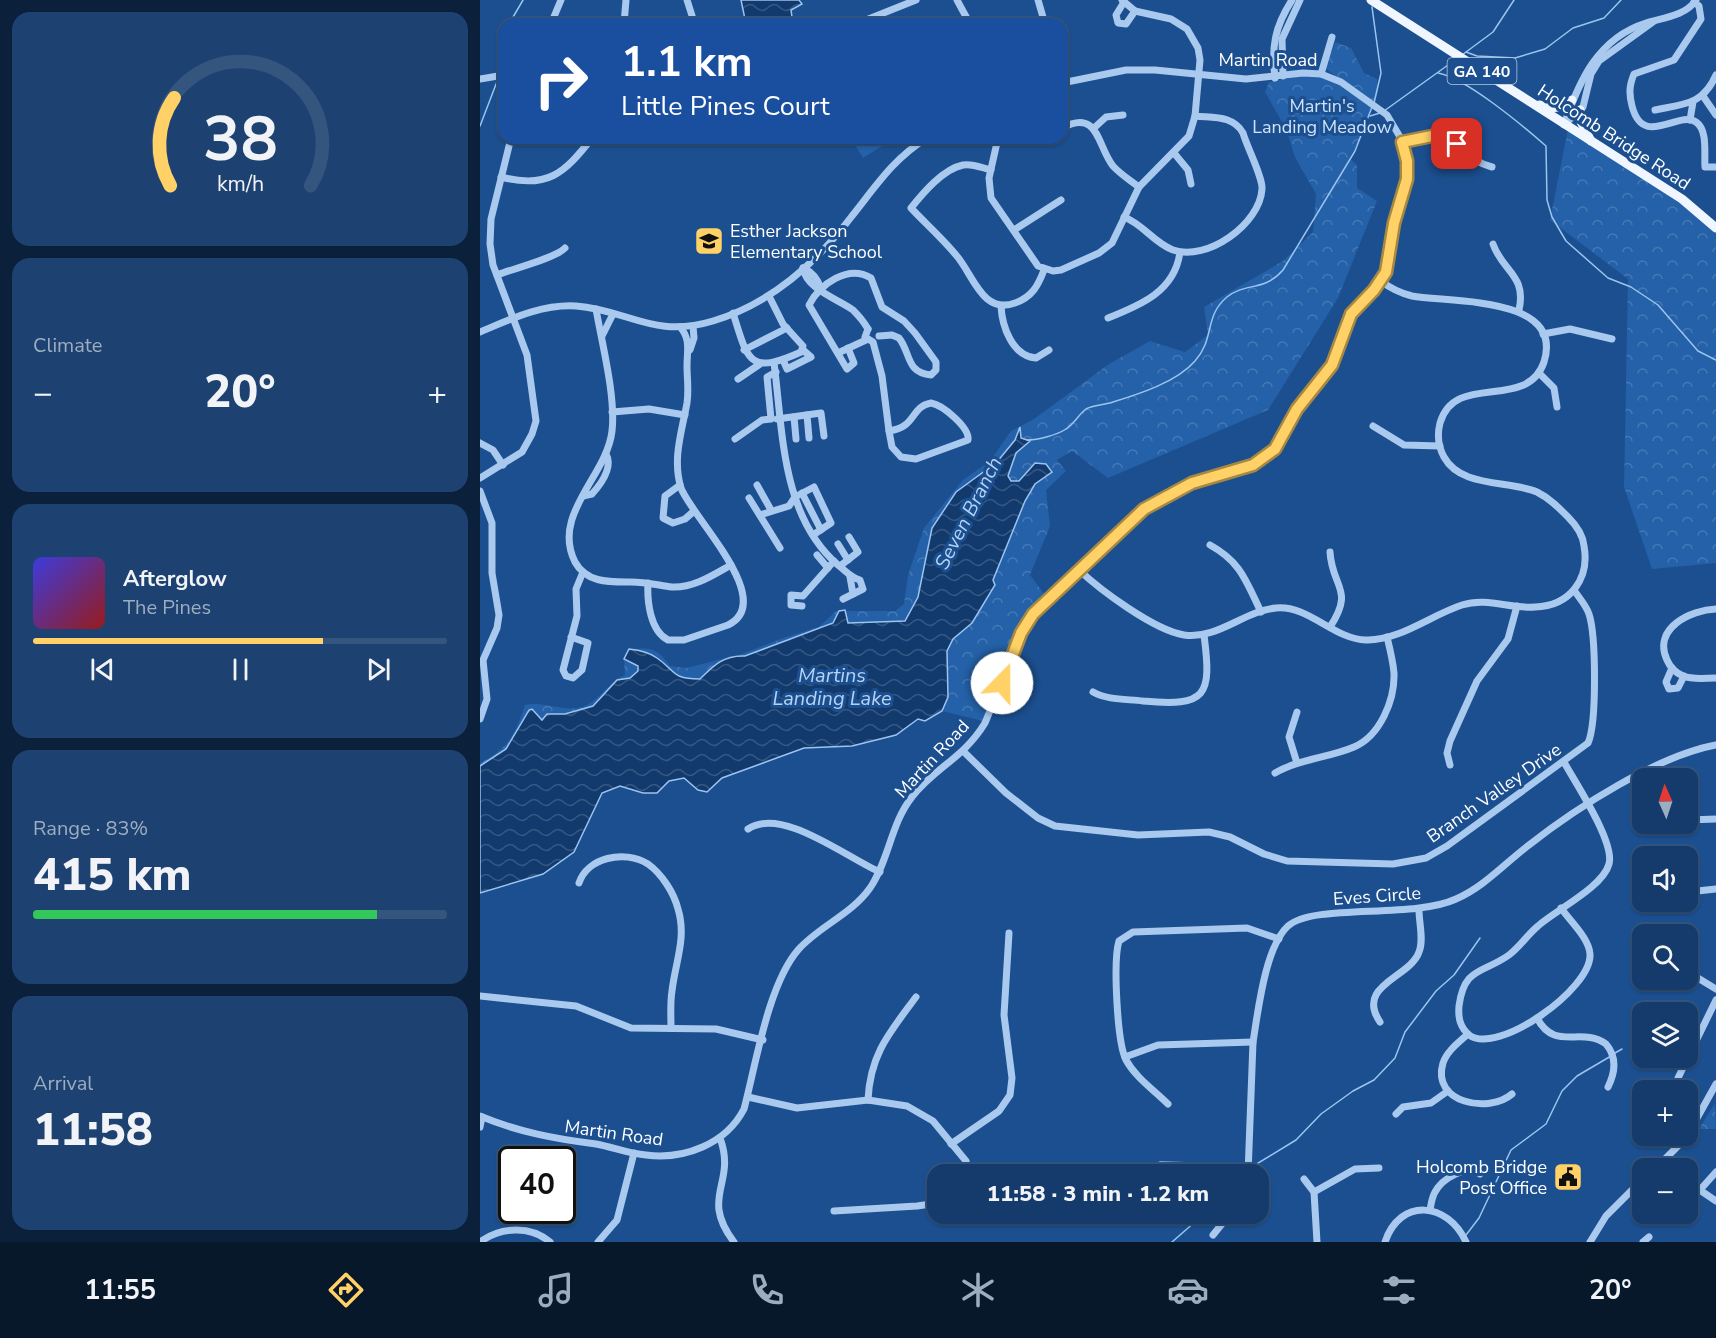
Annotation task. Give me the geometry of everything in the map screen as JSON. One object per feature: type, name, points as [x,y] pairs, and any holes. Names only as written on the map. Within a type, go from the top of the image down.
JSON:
[{"type":"main road","name":"Holcomb Bridge Road","points":[[1371,0],[1682,200],[1716,228]]},
{"type":"main road","points":[[1529,102],[1553,109],[1567,105],[1572,100]]},
{"type":"main road","points":[[1580,110],[1581,122],[1593,143]]},
{"type":"street","points":[[554,18],[561,0]]},
{"type":"street","points":[[624,18],[626,0]]},
{"type":"street","points":[[687,0],[693,18]]},
{"type":"street","points":[[871,18],[916,0]]},
{"type":"street","points":[[957,0],[967,18]]},
{"type":"street","points":[[1038,0],[1043,18]]},
{"type":"street","points":[[1275,78],[1273,40],[1279,22],[1292,0]]},
{"type":"street","points":[[1283,76],[1282,39],[1300,0]]},
{"type":"street","points":[[997,144],[989,184],[991,198],[1033,261],[1044,270],[1061,270],[1105,250],[1117,237],[1139,187],[1189,136],[1195,116],[1199,74],[1198,48],[1187,28],[1171,19],[1135,11],[1123,1],[1116,15],[1118,23],[1126,24],[1135,11]]},
{"type":"street","points":[[1564,125],[1572,100],[1589,73],[1599,51],[1653,22],[1685,11],[1695,1],[1699,6],[1701,19],[1674,60],[1634,74],[1629,88],[1634,111],[1644,124],[1660,127],[1690,120],[1696,122],[1703,131],[1705,167],[1716,167]]},
{"type":"street","points":[[1321,74],[1332,37]]},
{"type":"street","name":"Martin Road","points":[[481,1117],[552,1139],[598,1144],[634,1153],[677,1155],[703,1147],[720,1138],[739,1119],[748,1097],[777,986],[790,960],[809,939],[856,904],[880,872],[909,800],[921,787],[964,752],[985,723],[1026,623],[1130,520],[1158,499],[1192,483],[1253,465],[1270,454],[1297,409],[1332,365],[1351,314],[1381,281],[1389,263],[1394,223],[1407,179],[1407,161],[1394,124],[1380,108],[1341,82],[1321,74],[1303,73],[1275,78],[1246,79],[1126,70],[1068,82]]},
{"type":"street","points":[[1564,125],[1580,110],[1589,73]]},
{"type":"street","points":[[1655,110],[1693,102],[1703,96],[1716,75]]},
{"type":"street","points":[[480,79],[498,76]]},
{"type":"street","points":[[1703,96],[1716,115]]},
{"type":"street","points":[[1690,120],[1693,102]]},
{"type":"street","points":[[1094,128],[1106,117],[1123,115]]},
{"type":"street","points":[[1124,217],[1139,224],[1166,247],[1180,252],[1210,247],[1231,237],[1246,221],[1262,190],[1261,178],[1239,126],[1227,119],[1195,116]]},
{"type":"street","points":[[1068,126],[1078,123],[1094,128],[1112,165],[1139,187]]},
{"type":"street","points":[[1402,142],[1422,136],[1442,138],[1457,144],[1480,163],[1492,167]]},
{"type":"street","points":[[480,478],[503,465],[526,447],[536,421],[527,355],[491,255],[490,234],[509,144]]},
{"type":"street","points":[[501,177],[522,182],[544,181],[561,170],[586,144]]},
{"type":"street","points":[[480,332],[514,318],[554,307],[596,309],[648,325],[680,327],[693,326],[733,313],[769,296],[803,268],[840,231],[889,168],[919,144]]},
{"type":"street","points":[[1174,153],[1188,171],[1191,184]]},
{"type":"street","points":[[991,170],[970,165],[957,167],[922,193],[911,208],[957,255],[986,298],[1001,306],[1020,301],[1030,295],[1038,285],[1044,270]]},
{"type":"street","points":[[1014,230],[1060,200]]},
{"type":"street","points":[[1493,244],[1518,281],[1521,296],[1519,310]]},
{"type":"street","points":[[497,275],[531,261],[556,255],[565,248]]},
{"type":"street","points":[[1108,318],[1143,304],[1164,287],[1175,271],[1180,252]]},
{"type":"street","points":[[803,268],[804,274],[821,289],[855,312],[868,329]]},
{"type":"street","points":[[838,353],[848,348],[870,341],[879,336],[892,335],[899,338],[910,364],[916,371],[931,375],[936,370],[936,362],[915,333],[904,321],[882,307],[871,278],[850,272],[821,289],[810,302],[809,308],[838,353],[844,367],[851,369],[854,363],[848,348]]},
{"type":"street","points":[[1078,569],[1107,594],[1166,629],[1185,635],[1204,635],[1276,608],[1293,609],[1359,640],[1387,637],[1466,604],[1486,602],[1517,606],[1544,606],[1574,590],[1582,580],[1586,564],[1583,540],[1574,524],[1554,503],[1536,492],[1461,474],[1448,462],[1440,446],[1441,421],[1455,401],[1470,394],[1518,388],[1530,382],[1539,372],[1546,354],[1543,334],[1534,320],[1519,310],[1412,296],[1381,281]]},
{"type":"street","points":[[738,379],[760,364],[774,363],[803,350],[798,337],[787,328],[769,296]]},
{"type":"street","points":[[1001,306],[1004,326],[1019,352],[1036,358],[1048,350]]},
{"type":"street","points":[[596,309],[612,412],[612,433],[606,454],[609,463],[601,482],[592,494],[583,496],[573,516],[569,538],[574,559],[583,572],[603,582],[648,583],[673,587],[689,585],[731,565]]},
{"type":"street","points":[[733,313],[744,350],[748,357],[760,364]]},
{"type":"street","points":[[602,342],[602,334],[613,314]]},
{"type":"street","points":[[688,355],[694,338],[693,326]]},
{"type":"street","points":[[648,583],[648,602],[658,633],[668,640],[684,640],[728,625],[739,617],[741,591],[731,565],[713,534],[693,512],[680,485],[677,456],[688,394],[688,337],[680,327]]},
{"type":"street","points":[[744,350],[787,328]]},
{"type":"street","points":[[868,329],[876,329],[879,336]]},
{"type":"street","points":[[868,329],[865,334],[870,341],[882,376],[889,431],[894,450],[901,457],[911,459],[966,443],[969,437],[967,431],[942,406],[931,403],[920,407],[906,427],[889,431]]},
{"type":"street","points":[[1543,334],[1570,329],[1612,339]]},
{"type":"street","points":[[774,363],[787,468],[813,535],[850,577],[860,580],[863,589],[843,599]]},
{"type":"street","points":[[771,419],[767,377],[776,372]]},
{"type":"street","points":[[1539,372],[1554,388],[1557,407]]},
{"type":"street","points":[[612,412],[649,409],[685,415]]},
{"type":"street","points":[[735,439],[762,420],[821,413],[824,436]]},
{"type":"street","points":[[807,415],[809,438]]},
{"type":"street","points":[[794,417],[796,439]]},
{"type":"street","points":[[1373,426],[1404,445],[1440,446]]},
{"type":"street","points":[[480,443],[493,450],[503,465]]},
{"type":"street","points":[[680,485],[664,496],[663,518],[673,523],[685,519],[693,512]]},
{"type":"street","points":[[757,485],[771,510]]},
{"type":"street","points":[[760,515],[789,506],[798,495],[814,488],[831,523],[813,535]]},
{"type":"street","points":[[480,491],[492,523],[492,573],[499,615],[497,628],[483,660],[487,699],[480,719]]},
{"type":"street","points":[[798,495],[821,530]]},
{"type":"street","points":[[749,498],[780,548]]},
{"type":"street","points":[[802,606],[791,605],[791,595],[803,596],[828,568],[848,560],[858,552],[849,537]]},
{"type":"street","points":[[838,544],[848,560]]},
{"type":"street","points":[[1210,545],[1227,555],[1238,566],[1261,612]]},
{"type":"street","points":[[1330,552],[1342,597],[1340,612],[1330,627]]},
{"type":"street","points":[[817,555],[828,568]]},
{"type":"street","points":[[571,637],[588,644],[582,670],[573,678],[566,676],[563,670],[571,637],[577,616],[576,589],[583,572]]},
{"type":"street","name":"Branch Valley Drive","points":[[964,752],[1006,793],[1038,818],[1055,826],[1138,835],[1209,831],[1230,837],[1287,861],[1393,864],[1410,862],[1437,853],[1588,743],[1595,719],[1591,623],[1584,604],[1574,590]]},
{"type":"street","points":[[1450,765],[1447,753],[1450,741],[1477,681],[1508,639],[1517,606]]},
{"type":"street","points":[[1716,609],[1695,612],[1678,621],[1669,630],[1664,649],[1672,668],[1684,676],[1716,678]]},
{"type":"street","points":[[1093,692],[1105,697],[1162,703],[1182,704],[1191,701],[1202,692],[1208,678],[1204,635]]},
{"type":"street","points":[[1275,773],[1297,763],[1354,747],[1377,729],[1394,684],[1387,637]]},
{"type":"street","points":[[1672,668],[1666,682],[1670,688],[1678,688],[1684,676]]},
{"type":"street","points":[[1297,711],[1289,736],[1297,763]]},
{"type":"street","name":"Eves Circle","points":[[1661,768],[1689,751],[1716,745]]},
{"type":"street","points":[[1561,908],[1587,944],[1589,963],[1585,974],[1563,999],[1538,1018],[1491,1039],[1478,1039],[1468,1034],[1458,1014],[1461,992],[1466,980],[1475,972],[1510,954],[1536,927],[1561,908],[1600,879],[1610,864],[1607,839],[1564,762]]},
{"type":"street","name":"Eves Circle","points":[[1248,1164],[1253,1042],[1271,959],[1279,939],[1293,922],[1310,916],[1419,910],[1444,904],[1469,893],[1537,838],[1587,805],[1632,783]]},
{"type":"street","points":[[1698,820],[1716,819]]},
{"type":"street","points":[[748,829],[762,823],[795,827],[880,872]]},
{"type":"street","points":[[579,884],[582,872],[594,864],[608,858],[627,857],[650,866],[668,888],[678,909],[682,933],[672,991],[671,1028]]},
{"type":"street","points":[[1698,890],[1716,889]]},
{"type":"street","points":[[1380,1022],[1375,1010],[1379,991],[1386,981],[1411,965],[1419,952],[1419,910]]},
{"type":"street","points":[[1168,1104],[1138,1077],[1125,1057],[1120,1037],[1116,949],[1124,935],[1146,931],[1247,928],[1279,939]]},
{"type":"street","points":[[951,1144],[999,1111],[1010,1095],[1012,1078],[1004,1015],[1009,933]]},
{"type":"street","points":[[1698,978],[1716,989]]},
{"type":"street","points":[[480,996],[576,1006],[631,1028],[716,1029],[762,1040]]},
{"type":"street","points":[[868,1100],[869,1076],[876,1054],[916,997]]},
{"type":"street","points":[[1678,1080],[1716,1000]]},
{"type":"street","points":[[1538,1018],[1545,1030],[1554,1036],[1592,1037],[1606,1044],[1614,1062],[1613,1077],[1608,1087]]},
{"type":"street","points":[[1468,1034],[1449,1053],[1443,1063],[1442,1079],[1448,1091],[1459,1100],[1472,1104],[1499,1102],[1512,1094]]},
{"type":"street","points":[[1125,1057],[1158,1045],[1253,1042]]},
{"type":"street","points":[[1668,1158],[1686,1138],[1716,1084]]},
{"type":"street","points":[[1396,1114],[1403,1107],[1431,1103],[1448,1091]]},
{"type":"street","points":[[748,1097],[797,1108],[868,1100],[907,1106],[933,1121],[966,1161]]},
{"type":"street","points":[[480,1127],[481,1117]]},
{"type":"street","points":[[720,1138],[727,1162],[717,1198],[717,1210],[724,1230],[734,1242]]},
{"type":"street","points":[[598,1242],[617,1220],[634,1153]]},
{"type":"street","points":[[1314,1192],[1355,1169],[1379,1168]]},
{"type":"street","points":[[1430,1210],[1434,1192],[1443,1182],[1469,1171],[1480,1174]]},
{"type":"street","points":[[1716,1172],[1699,1191],[1716,1201]]},
{"type":"street","points":[[1304,1179],[1314,1192],[1317,1242]]},
{"type":"street","points":[[1590,1242],[1606,1216],[1632,1190]]},
{"type":"street","points":[[834,1211],[927,1205]]},
{"type":"street","points":[[1385,1242],[1391,1228],[1400,1219],[1416,1211],[1430,1210],[1442,1214],[1454,1223],[1466,1242]]},
{"type":"street","points":[[1214,1235],[1222,1224]]},
{"type":"street","points":[[480,1242],[497,1233],[520,1230],[535,1233],[549,1242]]},
{"type":"green space","points":[[1335,42],[1351,48],[1364,73],[1377,79],[1378,92],[1374,103],[1326,69],[1329,51],[1332,52]]},
{"type":"green space","name":"Martin's Landing Meadow","points":[[1300,76],[1327,78],[1373,104],[1359,142],[1349,158],[1357,165],[1357,188],[1377,201],[1338,298],[1268,410],[1108,478],[1072,451],[1057,460],[1066,471],[1046,490],[1050,526],[1030,575],[1047,598],[1024,624],[1015,639],[983,721],[942,711],[925,721],[918,719],[896,735],[852,746],[804,748],[722,778],[707,792],[698,790],[684,778],[669,781],[657,793],[643,793],[620,786],[602,793],[574,852],[543,874],[480,893],[480,763],[498,752],[510,740],[525,705],[538,704],[572,709],[591,703],[625,675],[624,661],[630,650],[643,648],[653,650],[658,652],[670,666],[686,668],[742,654],[819,627],[836,611],[895,611],[904,604],[908,575],[924,528],[963,480],[990,461],[1011,431],[1034,419],[1109,364],[1150,341],[1185,352],[1208,335],[1204,307],[1283,261],[1313,232],[1316,194],[1295,157],[1286,129],[1265,92],[1269,82]]},
{"type":"green space","points":[[1569,124],[1716,225],[1716,563],[1652,569],[1624,487],[1628,279],[1550,220]]},
{"type":"green space","points":[[855,144],[881,144],[882,146],[863,158]]},
{"type":"green space","points":[[1715,1103],[1716,1129],[1699,1129]]},
{"type":"water","points":[[741,0],[799,0],[802,4],[791,10],[792,18],[745,18]]},
{"type":"water","name":"Martins Landing Lake","points":[[1020,427],[1021,438],[1030,441],[1016,453],[1008,476],[1011,481],[1019,481],[1035,463],[1046,464],[1052,472],[1035,484],[1025,501],[993,580],[995,585],[972,623],[953,639],[947,651],[948,697],[942,711],[925,721],[918,719],[896,735],[852,746],[804,748],[722,778],[707,792],[698,790],[684,778],[669,781],[657,793],[643,793],[620,786],[602,793],[574,852],[543,874],[480,893],[480,766],[506,749],[529,710],[532,709],[542,720],[547,714],[565,714],[593,706],[617,680],[630,678],[638,671],[638,666],[624,659],[629,649],[654,656],[679,676],[700,679],[725,659],[745,656],[833,623],[839,611],[845,610],[848,623],[905,621],[918,597],[932,528],[956,492],[997,462],[1015,440]]},
{"type":"water","points":[[1160,1162],[1195,1164],[1156,1164]]},
{"type":"waterway","points":[[512,18],[523,0]]},
{"type":"waterway","name":"Seven Branch","points":[[1462,55],[1493,32],[1514,0]]},
{"type":"waterway","points":[[1466,52],[1477,56],[1515,58],[1545,49],[1573,28],[1604,18],[1621,0]]},
{"type":"waterway","points":[[1372,7],[1381,73],[1374,103]]},
{"type":"waterway","name":"Seven Branch","points":[[1384,111],[1455,60]]},
{"type":"waterway","points":[[1438,73],[1478,93],[1546,146],[1547,200],[1552,217],[1566,241],[1608,278],[1631,287],[1658,305],[1698,351],[1716,360]]},
{"type":"waterway","points":[[480,126],[498,79]]},
{"type":"waterway","name":"Seven Branch","points":[[1027,440],[1058,433],[1069,427],[1086,409],[1146,391],[1178,375],[1195,361],[1205,344],[1212,320],[1220,304],[1234,292],[1269,281],[1283,270],[1355,151],[1372,107]]},
{"type":"waterway","name":"Seven Branch","points":[[1370,116],[1380,113]]},
{"type":"waterway","points":[[1257,1164],[1296,1140],[1321,1114],[1353,1091],[1374,1080],[1395,1058],[1405,1032],[1436,991],[1454,975],[1480,938]]},
{"type":"waterway","points":[[1615,1053],[1622,1049]]},
{"type":"waterway","points":[[1466,1235],[1479,1218],[1511,1150],[1546,1124],[1562,1091],[1577,1076],[1611,1056]]},
{"type":"waterway","points":[[1172,1242],[1193,1224]]},
{"type":"place","name":"Esther Jackson Elementary School","points":[[709,241]]},
{"type":"place","name":"Holcomb Bridge Post Office","points":[[1568,1177]]},
{"type":"route","points":[[1002,683],[1021,633],[1033,614],[1130,520],[1174,490],[1253,465],[1262,461],[1275,449],[1297,409],[1332,365],[1347,320],[1358,305],[1374,290],[1386,272],[1391,254],[1394,223],[1407,179],[1407,161],[1402,142],[1422,136],[1432,136],[1457,144]]}]
